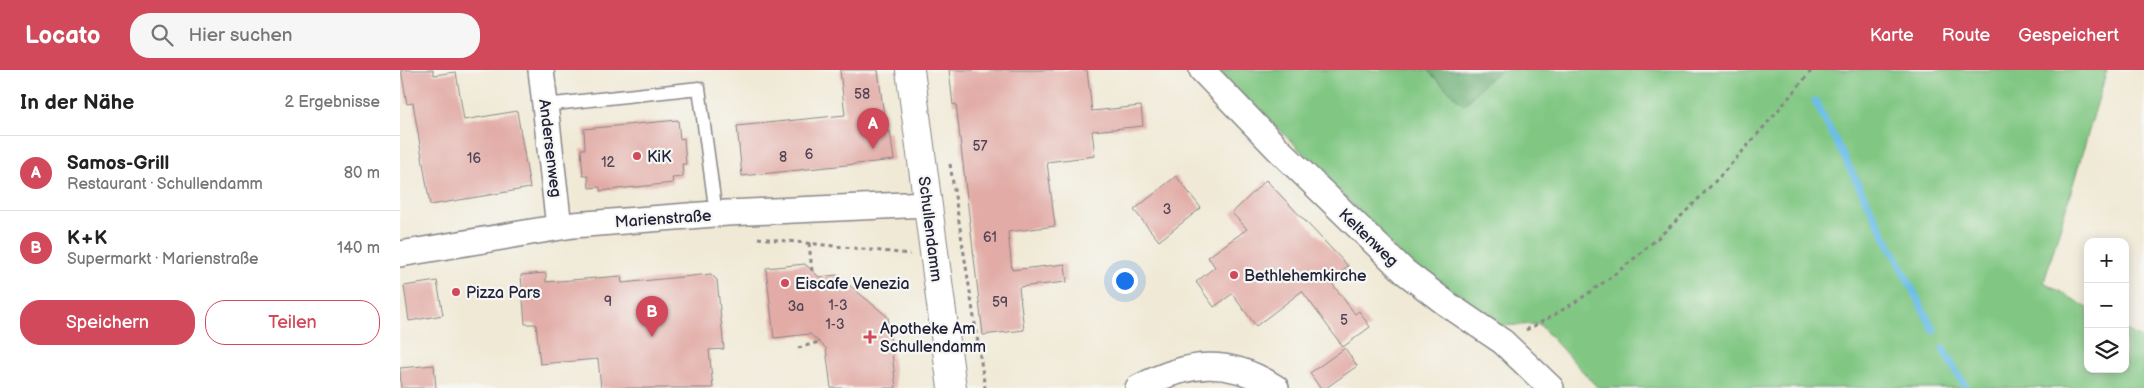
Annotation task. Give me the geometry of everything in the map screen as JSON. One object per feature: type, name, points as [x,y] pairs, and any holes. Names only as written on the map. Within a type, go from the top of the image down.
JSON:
[{"type":"main road","name":"Schullendamm","points":[[910,70],[952,388]]},
{"type":"street","name":"Andersenweg","points":[[541,70],[559,227]]},
{"type":"street","name":"Keltenweg","points":[[1202,70],[1279,150],[1404,272],[1503,342],[1551,388]]},
{"type":"street","name":"Marienstraße","points":[[400,254],[559,227],[716,214],[927,204]]},
{"type":"street","points":[[1138,388],[1160,376],[1186,368],[1206,366],[1232,367],[1258,376],[1276,388]]},
{"type":"lane","points":[[545,105],[700,88],[716,214]]},
{"type":"path","points":[[1503,342],[1539,324],[1579,299],[1624,266],[1678,220],[1752,142],[1812,70]]},
{"type":"path","points":[[750,237],[904,254],[934,254],[963,250],[985,388]]},
{"type":"path","points":[[809,243],[812,270]]},
{"type":"path","points":[[798,348],[819,342]]},
{"type":"green space","points":[[1216,70],[1427,70],[1464,105],[1486,81],[1501,70],[2107,70],[2044,282],[2084,306],[2084,373],[2129,373],[2129,331],[2144,340],[2144,388],[1598,388],[1539,324],[1499,326],[1408,263],[1292,142]]},
{"type":"green space","points":[[1427,70],[1501,70],[1486,81],[1464,105]]},
{"type":"building","points":[[401,70],[433,70],[434,75],[456,72],[464,120],[517,111],[530,188],[430,205],[413,103],[407,104]]},
{"type":"building","points":[[840,70],[878,70],[886,132],[890,131],[894,160],[742,176],[737,126],[845,115]]},
{"type":"building","points":[[949,70],[1087,70],[1092,111],[1141,106],[1143,126],[1092,131],[1095,156],[1047,162],[1055,226],[1008,232],[1012,270],[1065,264],[1067,282],[1019,287],[1024,330],[983,335],[956,104],[953,105]]},
{"type":"building","points":[[678,120],[680,139],[684,138],[686,164],[682,164],[683,177],[672,178],[673,183],[600,191],[600,187],[589,188],[588,176],[583,176],[581,149],[585,149],[584,129]]},
{"type":"building","points":[[1176,176],[1201,208],[1159,241],[1134,210]]},
{"type":"building","points":[[1266,180],[1348,266],[1331,282],[1355,314],[1359,311],[1370,327],[1343,347],[1302,291],[1256,326],[1232,294],[1214,307],[1196,282],[1215,267],[1208,257],[1247,229],[1232,213]]},
{"type":"building","points":[[805,264],[819,277],[837,275],[888,317],[896,388],[831,388],[826,348],[810,334],[774,338],[766,268]]},
{"type":"building","points":[[546,273],[546,282],[621,276],[622,283],[711,274],[717,280],[724,349],[709,350],[713,388],[601,388],[598,359],[540,364],[536,324],[525,324],[521,275]]},
{"type":"building","points":[[437,281],[443,315],[409,321],[404,286]]},
{"type":"building","points":[[1345,348],[1357,366],[1326,388],[1320,388],[1310,373]]},
{"type":"building","points":[[434,365],[436,388],[401,388],[400,368]]},
{"type":"waterway","points":[[1815,101],[1934,331]]},
{"type":"waterway","points":[[1943,349],[1966,388]]},
{"type":"place","name":"Samos-Grill","points":[[873,149]]},
{"type":"place","name":"KiK","points":[[637,156]]},
{"type":"place","name":"Bethlehemkirche","points":[[1234,275]]},
{"type":"place","name":"Eiscafe Venezia","points":[[785,283]]},
{"type":"place","name":"Pizza Pars","points":[[456,292]]},
{"type":"place","name":"K+K","points":[[652,337]]},
{"type":"place","name":"Apotheke Am Schullendamm","points":[[870,337]]}]
